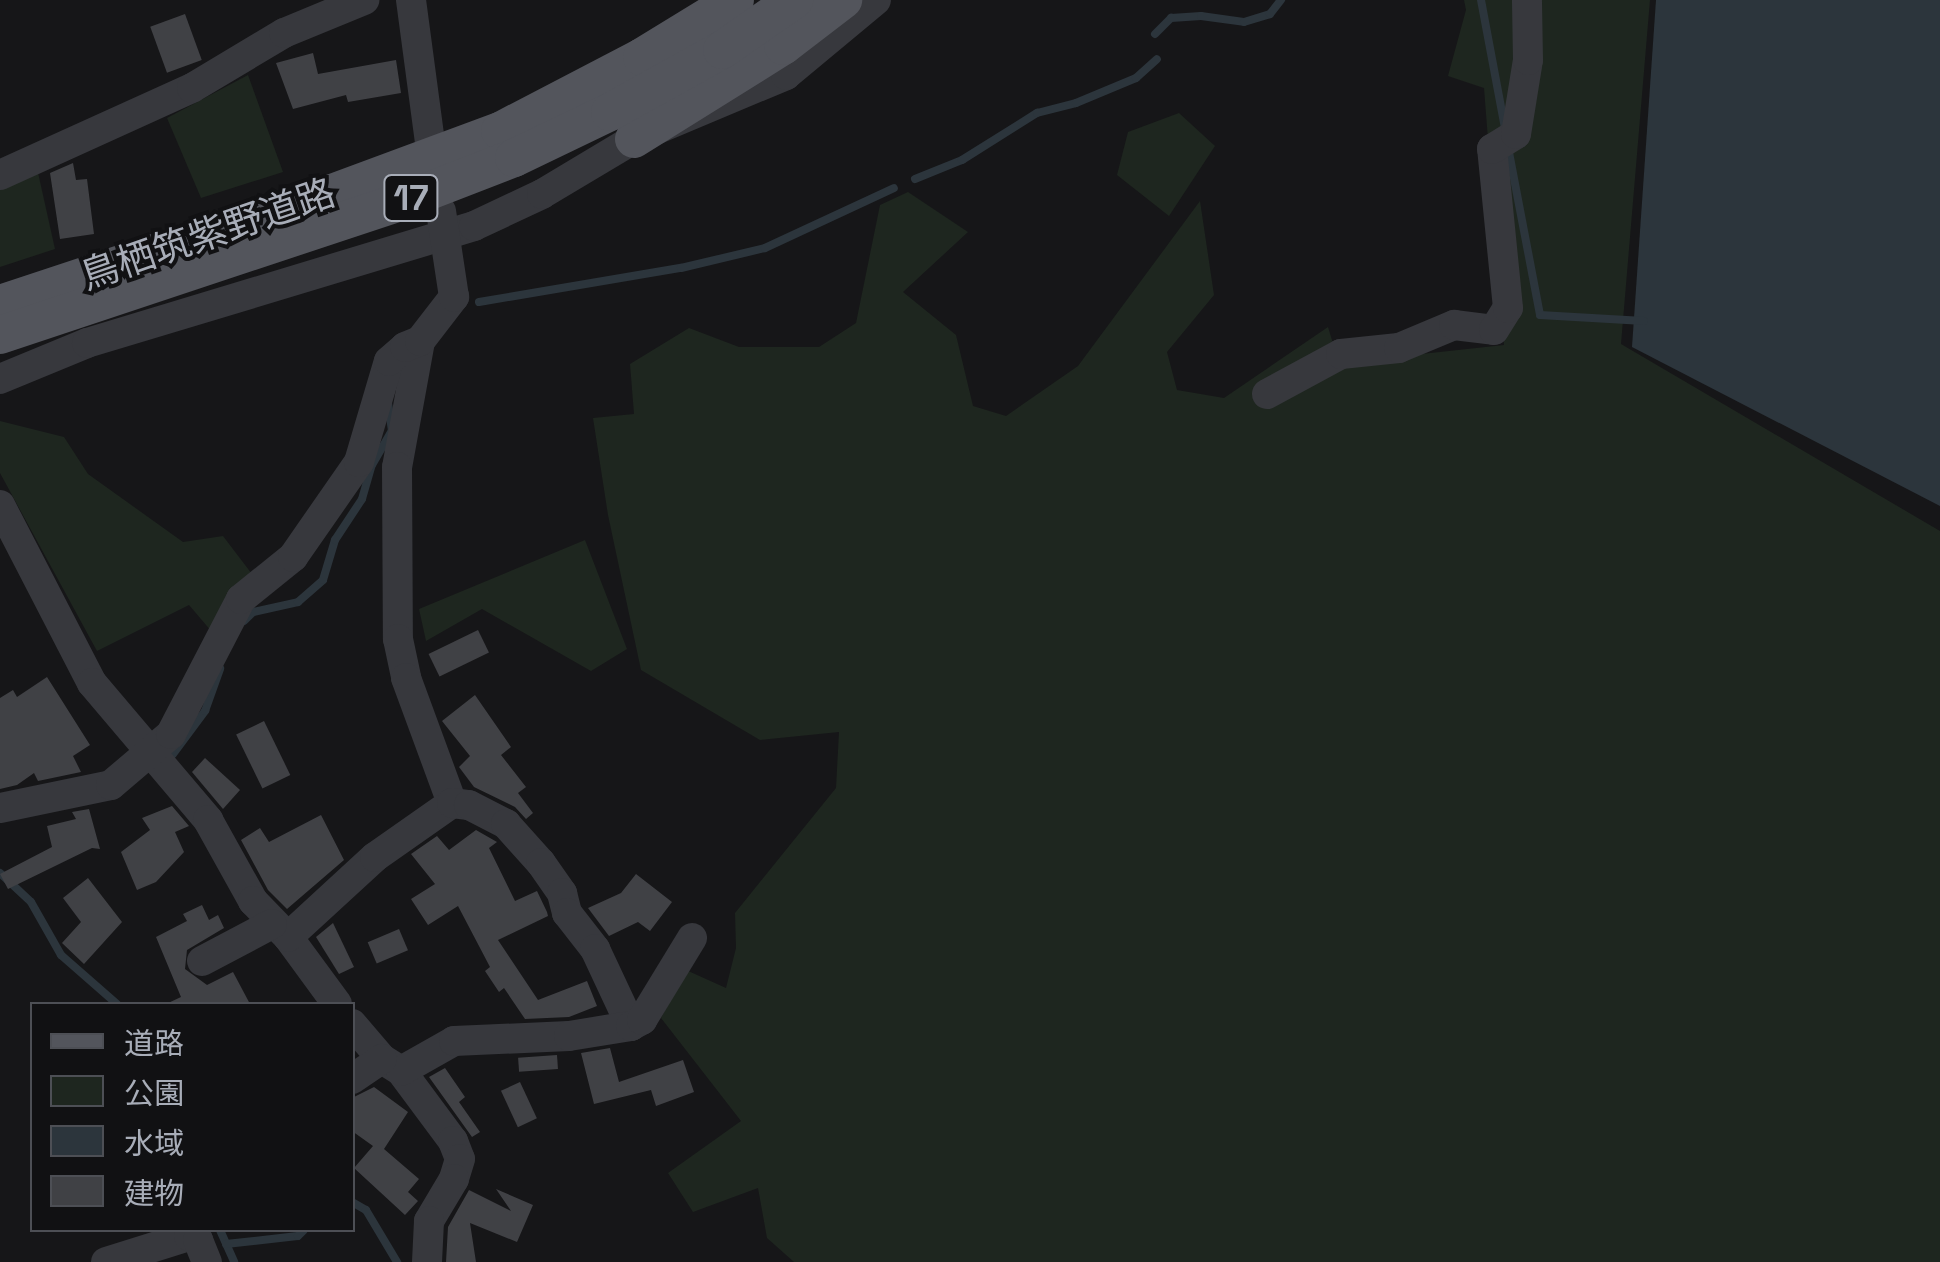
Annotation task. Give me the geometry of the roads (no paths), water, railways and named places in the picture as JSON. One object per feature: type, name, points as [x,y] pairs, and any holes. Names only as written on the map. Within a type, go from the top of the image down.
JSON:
[{"type":"main road","name":"鳥栖筑紫野道路","points":[[0,304],[500,132],[642,57],[735,0]]},
{"type":"main road","name":"17","points":[[0,335],[384,207],[514,158],[610,112],[722,50],[794,0]]},
{"type":"main road","points":[[634,139],[783,46],[843,0]]},
{"type":"main road","points":[[0,291],[169,248]]},
{"type":"street","points":[[0,174],[192,88],[284,33],[364,0]]},
{"type":"street","points":[[411,0],[430,142]]},
{"type":"street","points":[[0,379],[87,343],[443,223],[542,194],[634,139],[786,75],[876,0]]},
{"type":"street","points":[[1268,394],[1342,354],[1399,348],[1454,325],[1494,330],[1508,308],[1504,142],[1528,60],[1527,0]]},
{"type":"street","points":[[443,223],[454,297],[420,341],[397,467],[398,639],[406,678],[452,803]]},
{"type":"street","points":[[0,808],[111,785],[171,734],[241,599],[293,556],[360,462],[388,362],[404,346],[420,341]]},
{"type":"street","points":[[0,505],[92,682],[208,820],[253,900],[336,1002]]},
{"type":"street","points":[[202,961],[280,930],[452,803],[469,805],[506,824],[541,864],[562,893],[567,913],[595,950],[630,1026]]},
{"type":"street","points":[[355,1078],[454,1041],[569,1036],[630,1026],[642,1020],[692,938]]},
{"type":"street","points":[[355,1027],[392,1065],[453,1140],[460,1159],[454,1179],[428,1221],[427,1262]]},
{"type":"street","points":[[106,1262],[189,1236],[198,1240],[208,1262]]},
{"type":"water","points":[[1656,0],[1940,0],[1940,506],[1632,347]]},
{"type":"waterway","points":[[1155,34],[1171,18],[1201,16],[1244,22],[1270,14],[1281,0]]},
{"type":"waterway","points":[[1481,0],[1505,128]]},
{"type":"waterway","points":[[915,179],[962,160],[1037,113],[1076,103],[1136,78],[1157,59]]},
{"type":"waterway","points":[[1508,147],[1540,315],[1644,321]]},
{"type":"waterway","points":[[479,302],[681,268],[765,248],[894,188]]},
{"type":"waterway","points":[[244,621],[253,612],[298,602],[323,580],[335,540],[362,499],[372,465],[392,431],[388,403]]},
{"type":"waterway","points":[[173,754],[205,711],[220,669]]},
{"type":"waterway","points":[[0,873],[31,902],[61,955],[115,1002]]},
{"type":"waterway","points":[[355,1204],[366,1210],[397,1262]]},
{"type":"waterway","points":[[221,1232],[234,1262]]},
{"type":"waterway","points":[[226,1244],[298,1236],[302,1232]]}]
